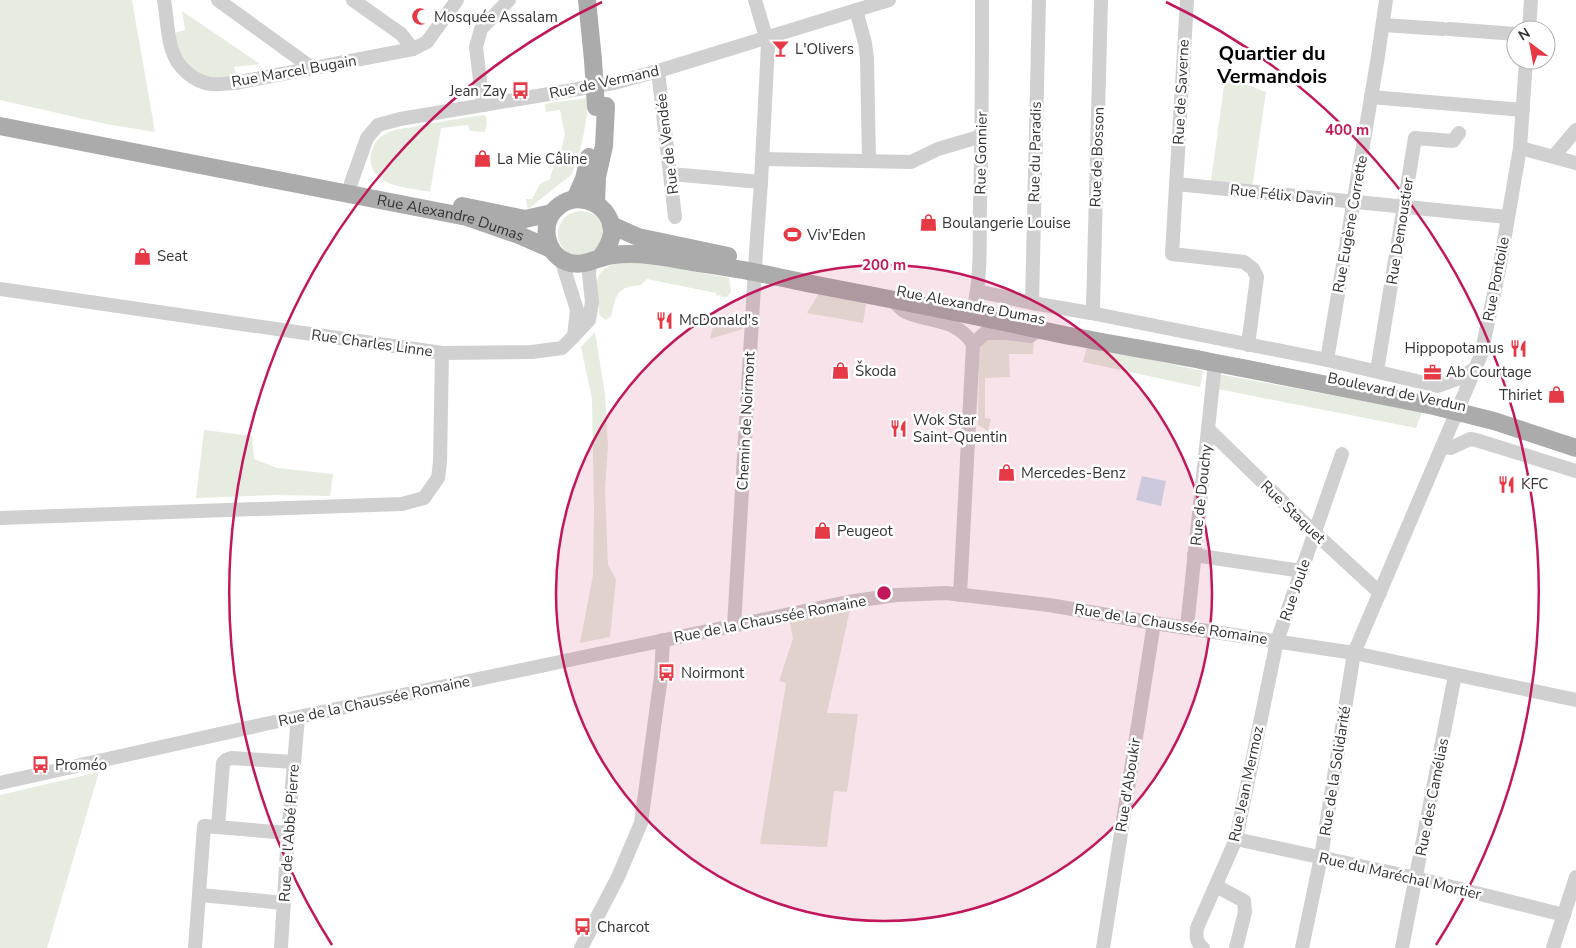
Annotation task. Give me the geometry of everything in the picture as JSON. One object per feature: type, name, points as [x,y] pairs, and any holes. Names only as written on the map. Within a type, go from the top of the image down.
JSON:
[{"type":"main road","points":[[587,0],[598,60]]},
{"type":"main road","points":[[596,0],[604,146],[596,177],[596,204]]},
{"type":"main road","points":[[575,199],[584,180],[601,106]]},
{"type":"main road","points":[[0,115],[350,189]]},
{"type":"main road","points":[[0,126],[215,168],[350,189]]},
{"type":"main road","name":"Rue Alexandre Dumas","points":[[350,189],[524,219],[552,213]]},
{"type":"main road","name":"Rue Alexandre Dumas","points":[[350,189],[467,217],[519,235],[556,254]]},
{"type":"main road","points":[[596,259],[610,241],[611,225],[603,210],[596,204],[582,199],[575,199],[558,206],[548,222],[547,240],[556,254],[577,264],[596,259],[635,254],[755,267],[891,299],[1040,329],[1216,359]]},
{"type":"main road","name":"Rue Alexandre Dumas","points":[[611,225],[638,237],[755,267],[976,298],[1216,359]]},
{"type":"main road","name":"Boulevard de Verdun","points":[[1216,359],[1459,408],[1576,440]]},
{"type":"main road","points":[[1459,408],[1576,448]]},
{"type":"street","name":"Rue Marcel Bugain","points":[[164,0],[172,50],[177,62],[199,80],[210,84],[235,83],[413,49],[427,42],[457,0]]},
{"type":"street","points":[[218,0],[312,68]]},
{"type":"street","points":[[353,0],[401,34],[413,49]]},
{"type":"street","points":[[485,105],[482,97],[476,47],[481,29],[509,0]]},
{"type":"street","name":"Chemin de Noirmont","points":[[734,626],[768,44],[755,0]]},
{"type":"street","name":"Rue de Vermand","points":[[350,189],[367,138],[378,125],[400,119],[614,82],[658,71],[889,0]]},
{"type":"street","name":"Rue Gonnier","points":[[976,298],[982,136],[982,0]]},
{"type":"street","name":"Rue du Paradis","points":[[1032,304],[1039,0]]},
{"type":"street","name":"Rue de Bosson","points":[[1091,313],[1101,0]]},
{"type":"street","name":"Rue de Saverne","points":[[1187,0],[1172,254],[1244,262],[1252,269],[1257,277],[1248,345]]},
{"type":"street","name":"Rue Eugène Corrette","points":[[1327,360],[1386,0]]},
{"type":"street","points":[[1529,20],[1531,0]]},
{"type":"street","points":[[856,10],[867,58],[868,161]]},
{"type":"street","points":[[1383,25],[1506,33]]},
{"type":"street","name":"Rue Pontoile","points":[[1354,653],[1481,355],[1520,148],[1525,70]]},
{"type":"street","name":"Rue de Vendée","points":[[658,71],[675,217]]},
{"type":"street","points":[[1371,97],[1523,110]]},
{"type":"street","points":[[1554,156],[1576,130]]},
{"type":"street","name":"Rue Demoustier","points":[[1377,371],[1415,138],[1453,141],[1459,133]]},
{"type":"street","points":[[762,159],[911,162],[938,149],[982,136]]},
{"type":"street","points":[[1520,148],[1576,163]]},
{"type":"street","points":[[670,174],[761,182]]},
{"type":"street","name":"Rue Félix Davin","points":[[1176,184],[1507,218]]},
{"type":"street","points":[[556,254],[577,310],[574,336]]},
{"type":"street","points":[[442,353],[541,352],[562,348],[589,320],[592,302],[590,274],[596,259]]},
{"type":"street","name":"Rue Charles Linne","points":[[0,289],[442,353],[440,462],[438,478],[424,498],[402,504],[0,518]]},
{"type":"street","name":"Rue Alexandre Dumas","points":[[976,298],[1091,313],[1327,360],[1438,386],[1460,378],[1476,368]]},
{"type":"street","points":[[891,299],[904,311],[951,324],[962,331],[973,344],[960,594]]},
{"type":"street","points":[[973,344],[985,333],[1030,336],[1040,329]]},
{"type":"street","name":"Rue de Douchy","points":[[1186,627],[1216,359]]},
{"type":"street","name":"Rue Staquet","points":[[1208,429],[1314,534],[1380,593]]},
{"type":"street","points":[[1442,447],[1451,448],[1470,439],[1476,440],[1576,470]]},
{"type":"street","name":"Rue Joule","points":[[1277,641],[1342,454]]},
{"type":"street","points":[[1194,555],[1302,571]]},
{"type":"street","name":"Rue de la Chaussée Romaine","points":[[0,783],[298,717],[848,602],[886,597],[946,593],[1048,604],[1154,623],[1354,653],[1576,700]]},
{"type":"street","name":"Rue d'Aboukir","points":[[1103,948],[1154,623]]},
{"type":"street","points":[[581,948],[618,877],[641,823],[661,676],[663,640]]},
{"type":"street","name":"Rue Jean Mermoz","points":[[1203,948],[1198,944],[1196,936],[1236,839],[1277,641]]},
{"type":"street","name":"Rue de la Solidarité","points":[[1302,948],[1321,858],[1354,653]]},
{"type":"street","name":"Rue des Camélias","points":[[1402,948],[1455,675]]},
{"type":"street","name":"Rue de l'Abbé Pierre","points":[[281,948],[298,717]]},
{"type":"street","points":[[196,948],[200,895],[211,826],[224,763],[231,758],[294,762]]},
{"type":"street","points":[[211,826],[288,833]]},
{"type":"street","name":"Rue du Maréchal Mortier","points":[[1236,839],[1416,878],[1564,915]]},
{"type":"street","points":[[1553,948],[1576,877]]},
{"type":"street","points":[[1216,886],[1244,900],[1245,912],[1236,948]]},
{"type":"street","points":[[200,895],[284,903]]},
{"type":"shaded area","points":[[0,0],[132,0],[155,132],[106,124],[0,100]]},
{"type":"shaded area","points":[[182,11],[260,64],[234,67],[236,78],[211,77],[201,75],[192,70],[184,61],[176,45],[174,33],[185,30]]},
{"type":"shaded area","points":[[1225,78],[1266,92],[1252,189],[1211,181]]},
{"type":"shaded area","points":[[587,98],[587,116],[583,137],[578,158],[571,175],[528,209],[526,199],[532,199],[540,184],[550,179],[565,135],[560,110],[546,112],[545,104]]},
{"type":"shaded area","points":[[485,115],[487,122],[485,132],[470,131],[468,125],[441,128],[430,192],[390,183],[381,179],[375,173],[371,164],[371,153],[377,141],[384,134],[400,129]]},
{"type":"shaded area","points":[[576,211],[586,211],[600,221],[604,234],[600,247],[594,253],[586,257],[576,257],[562,247],[558,239],[558,229],[568,215]]},
{"type":"shaded area","points":[[628,259],[729,278],[731,292],[727,297],[723,297],[717,296],[716,293],[647,279],[641,285],[626,288],[619,293],[616,297],[611,316],[606,320],[600,316],[598,279],[606,268]]},
{"type":"shaded area","points":[[819,293],[866,304],[863,323],[807,313]]},
{"type":"shaded area","points":[[738,315],[744,317],[743,329],[710,339],[715,319],[736,323]]},
{"type":"shaded area","points":[[595,332],[605,394],[608,446],[605,488],[608,565],[616,579],[610,637],[580,643],[593,575],[594,510],[592,399],[581,347]]},
{"type":"shaded area","points":[[986,338],[1034,341],[1033,354],[1009,354],[1010,377],[985,378],[985,418],[991,419],[988,431],[978,425],[979,344]]},
{"type":"shaded area","points":[[1087,346],[1203,371],[1200,387],[1083,362]]},
{"type":"shaded area","points":[[1218,374],[1422,412],[1416,428],[1218,389]]},
{"type":"shaded area","points":[[204,430],[252,436],[254,459],[277,468],[333,474],[330,496],[276,495],[196,498]]},
{"type":"shaded area","points":[[850,610],[827,713],[858,714],[847,792],[834,791],[827,847],[760,844],[786,683],[779,681],[793,638],[790,621]]},
{"type":"shaded area","points":[[99,772],[47,948],[0,948],[0,795]]},
{"type":"water","points":[[1142,476],[1166,481],[1161,506],[1136,500]]},
{"type":"place","name":"Mosquée Assalam","points":[[420,17]]},
{"type":"place","name":"L'Olivers","points":[[781,49]]},
{"type":"place","name":"Jean Zay","points":[[521,91]]},
{"type":"place","name":"La Mie Câline","points":[[483,159]]},
{"type":"place","name":"Boulangerie Louise","points":[[928,223]]},
{"type":"place","name":"Viv'Eden","points":[[793,235]]},
{"type":"place","name":"Seat","points":[[143,256]]},
{"type":"place","name":"McDonald's","points":[[665,320]]},
{"type":"place","name":"Hippopotamus","points":[[1518,348]]},
{"type":"place","name":"Škoda","points":[[841,371]]},
{"type":"place","name":"Ab Courtage","points":[[1432,372]]},
{"type":"place","name":"Thiriet","points":[[1556,395]]},
{"type":"place","name":"Wok Star Saint-Quentin","points":[[899,429]]},
{"type":"place","name":"Mercedes-Benz","points":[[1007,473]]},
{"type":"place","name":"KFC","points":[[1507,484]]},
{"type":"place","name":"Peugeot","points":[[823,531]]},
{"type":"place","name":"Noirmont","points":[[667,673]]},
{"type":"place","name":"Proméo","points":[[41,765]]},
{"type":"place","name":"Charcot","points":[[583,927]]},
{"type":"district","name":"Quartier du Vermandois","points":[[1272,64]]}]
